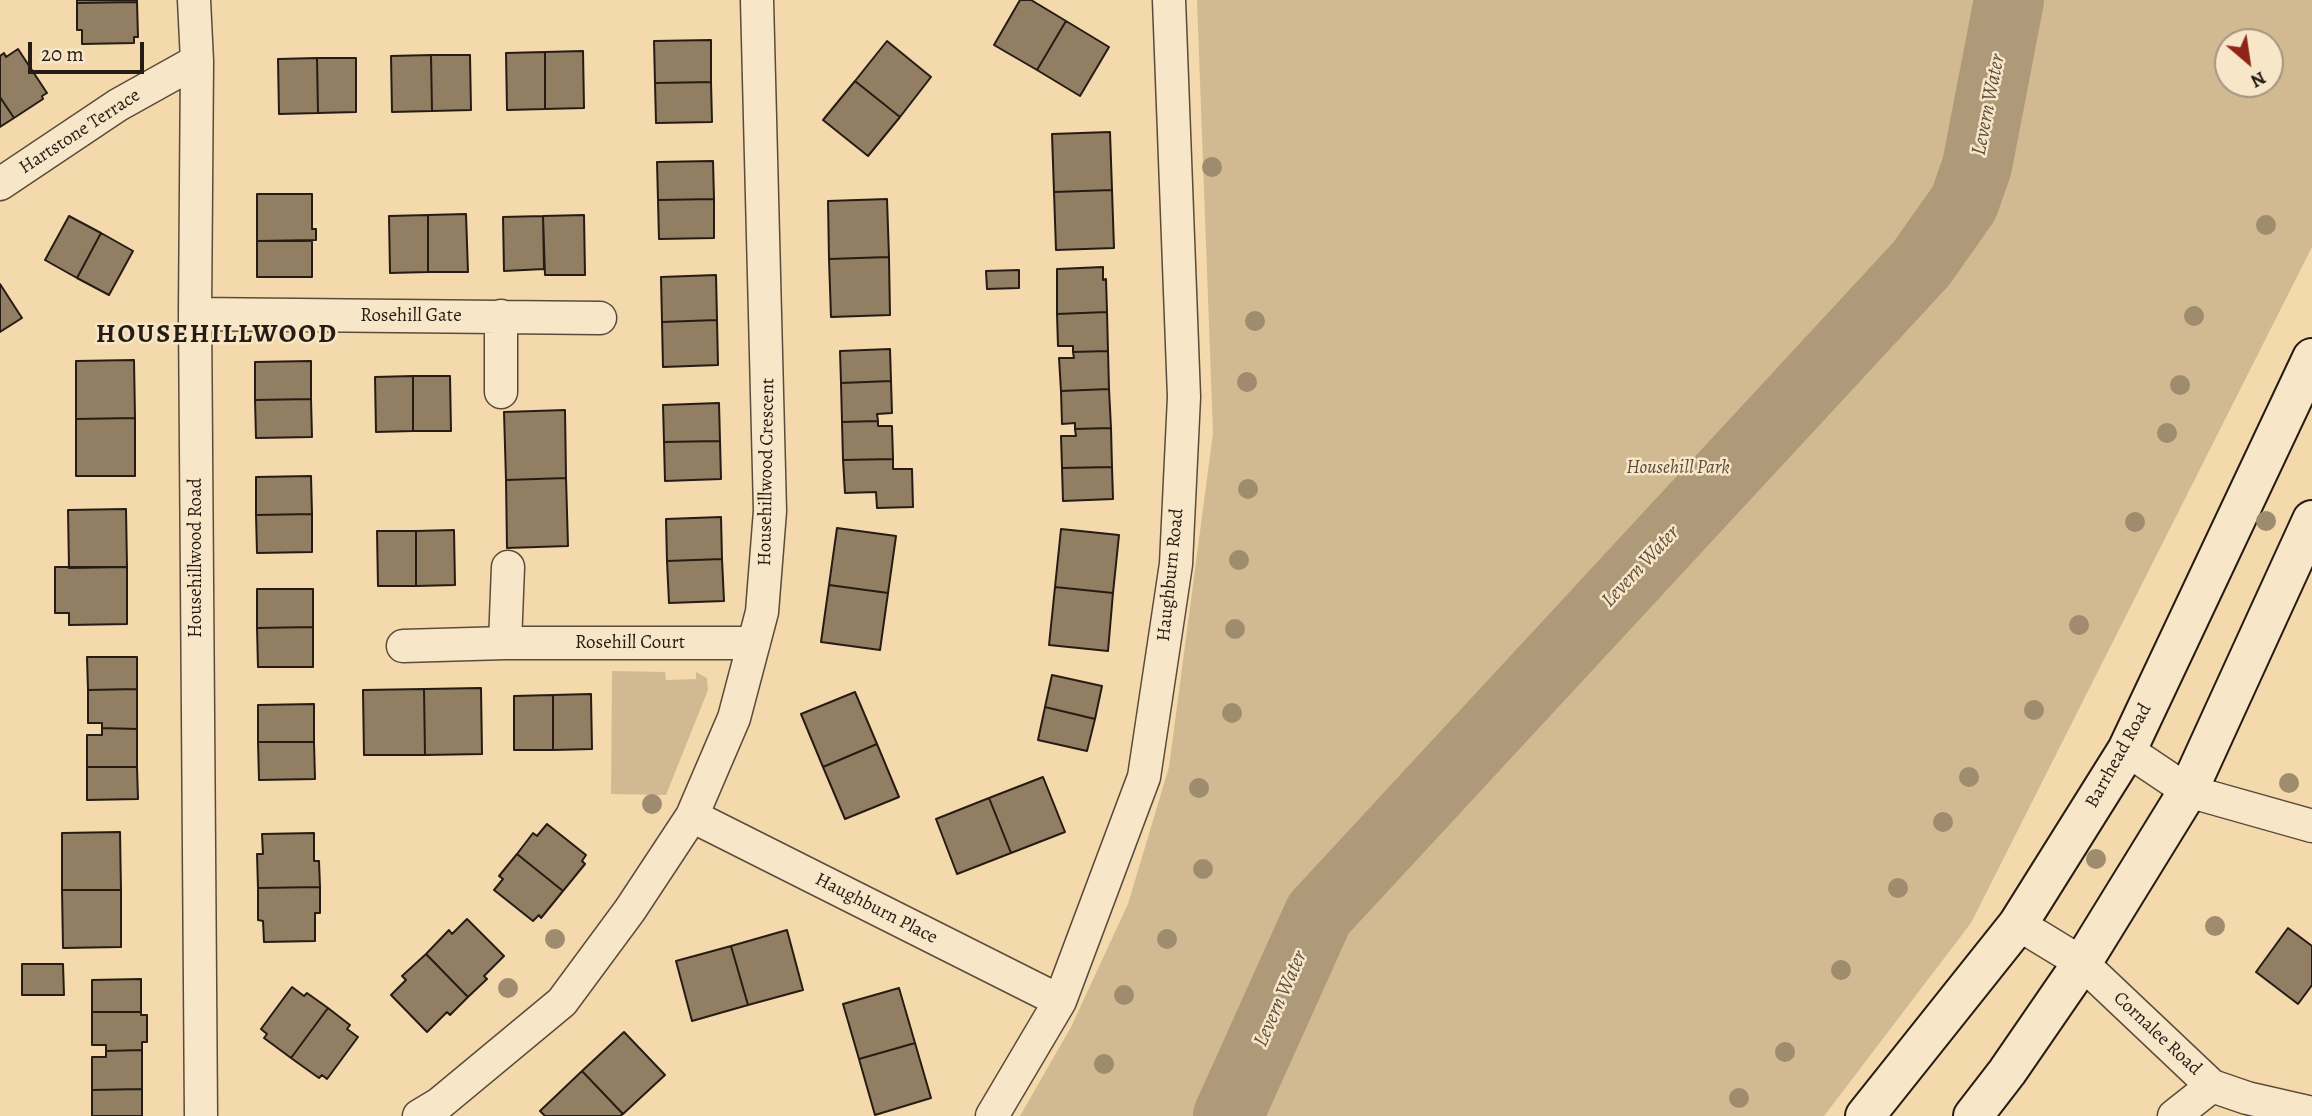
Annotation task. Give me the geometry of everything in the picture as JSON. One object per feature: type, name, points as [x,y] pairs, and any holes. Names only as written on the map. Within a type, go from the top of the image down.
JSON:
[{"type":"main road","name":"Barrhead Road","points":[[1865,1116],[2018,924],[2127,750],[2312,358]]},
{"type":"main road","points":[[1973,1116],[2082,964],[2188,791],[2312,520]]},
{"type":"street","name":"Househillwood Road","points":[[194,0],[197,61],[195,314],[201,1116]]},
{"type":"street","name":"Househillwood Crescent","points":[[419,1116],[439,1104],[562,1002],[630,910],[692,816],[734,718],[762,612],[770,511],[757,0]]},
{"type":"street","name":"Haughburn Road","points":[[992,1116],[1060,1001],[1144,777],[1176,564],[1184,397],[1169,0]]},
{"type":"street","name":"Hartstone Terrace","points":[[0,184],[118,105],[197,61]]},
{"type":"street","name":"Rosehill Gate","points":[[195,314],[600,318]]},
{"type":"street","points":[[501,316],[501,392]]},
{"type":"street","points":[[505,643],[508,567]]},
{"type":"street","name":"Rosehill Court","points":[[403,646],[505,643],[754,643]]},
{"type":"street","points":[[2127,750],[2188,791],[2312,825]]},
{"type":"street","name":"Haughburn Place","points":[[692,816],[1060,1001]]},
{"type":"street","name":"Cornalee Road","points":[[2018,924],[2082,964],[2212,1086],[2247,1098],[2312,1112]]},
{"type":"street","points":[[2174,1116],[2212,1086]]},
{"type":"green space","name":"Househill Park","points":[[1197,0],[2312,0],[2312,247],[1971,923],[1824,1116],[1020,1116],[1071,1027],[1128,904],[1169,767],[1213,433]]},
{"type":"green space","points":[[612,671],[665,672],[666,680],[696,679],[696,672],[707,678],[708,690],[666,795],[611,794]]},
{"type":"building","points":[[77,0],[137,0],[137,2],[77,3]]},
{"type":"building","points":[[1020,0],[1031,0],[1066,21],[1037,70],[994,45]]},
{"type":"building","points":[[137,2],[138,37],[134,37],[134,43],[82,44],[82,30],[77,30],[77,3]]},
{"type":"building","points":[[1066,21],[1109,47],[1080,96],[1037,70]]},
{"type":"building","points":[[711,40],[711,82],[655,83],[654,41]]},
{"type":"building","points":[[887,41],[931,77],[900,117],[855,81]]},
{"type":"building","points":[[18,49],[47,93],[42,96],[43,99],[14,118],[0,97],[0,56],[4,53],[6,57]]},
{"type":"building","points":[[583,51],[584,108],[545,109],[545,52]]},
{"type":"building","points":[[545,52],[545,109],[507,110],[506,53]]},
{"type":"building","points":[[431,55],[432,111],[392,112],[391,56]]},
{"type":"building","points":[[431,55],[470,55],[471,110],[432,111]]},
{"type":"building","points":[[317,58],[318,113],[279,114],[278,59]]},
{"type":"building","points":[[317,58],[356,58],[356,112],[318,113]]},
{"type":"building","points":[[855,81],[900,117],[868,156],[823,120]]},
{"type":"building","points":[[711,82],[712,122],[656,123],[655,83]]},
{"type":"building","points":[[0,97],[14,118],[0,127]]},
{"type":"building","points":[[1110,132],[1112,190],[1054,192],[1052,134]]},
{"type":"building","points":[[713,161],[714,199],[658,200],[657,162]]},
{"type":"building","points":[[1112,190],[1114,248],[1056,250],[1054,192]]},
{"type":"building","points":[[257,194],[312,194],[312,229],[316,229],[316,240],[257,241]]},
{"type":"building","points":[[714,199],[714,238],[659,239],[658,200]]},
{"type":"building","points":[[887,199],[889,257],[829,259],[828,201]]},
{"type":"building","points":[[466,214],[468,272],[428,272],[428,215]]},
{"type":"building","points":[[428,215],[428,272],[390,273],[389,216]]},
{"type":"building","points":[[584,215],[585,275],[545,275],[543,216]]},
{"type":"building","points":[[69,216],[101,233],[77,278],[45,260]]},
{"type":"building","points":[[543,216],[544,269],[504,271],[503,217]]},
{"type":"building","points":[[101,233],[133,251],[109,295],[77,278]]},
{"type":"building","points":[[257,241],[312,241],[312,277],[257,277]]},
{"type":"building","points":[[889,257],[890,315],[831,317],[829,259]]},
{"type":"building","points":[[1103,267],[1107,312],[1057,314],[1057,269]]},
{"type":"building","points":[[1019,270],[1019,288],[987,289],[986,271]]},
{"type":"building","points":[[716,275],[717,320],[662,322],[661,277]]},
{"type":"building","points":[[0,284],[22,318],[0,332]]},
{"type":"building","points":[[1107,312],[1108,351],[1073,352],[1073,346],[1058,346],[1057,314]]},
{"type":"building","points":[[717,320],[718,365],[663,367],[662,322]]},
{"type":"building","points":[[890,349],[891,381],[841,383],[840,351]]},
{"type":"building","points":[[1108,351],[1109,389],[1061,391],[1059,358],[1074,358],[1073,352]]},
{"type":"building","points":[[134,360],[135,418],[76,419],[76,361]]},
{"type":"building","points":[[311,361],[311,399],[255,400],[255,362]]},
{"type":"building","points":[[413,376],[413,431],[376,432],[375,377]]},
{"type":"building","points":[[413,376],[450,376],[451,431],[413,431]]},
{"type":"building","points":[[891,381],[892,413],[877,414],[878,421],[842,422],[841,383]]},
{"type":"building","points":[[1109,389],[1111,428],[1075,429],[1075,423],[1062,424],[1061,391]]},
{"type":"building","points":[[311,399],[312,437],[256,438],[255,400]]},
{"type":"building","points":[[719,403],[720,441],[664,442],[663,405]]},
{"type":"building","points":[[565,410],[566,478],[506,480],[504,412]]},
{"type":"building","points":[[135,418],[135,476],[76,476],[76,419]]},
{"type":"building","points":[[878,421],[878,426],[892,426],[893,459],[843,460],[842,422]]},
{"type":"building","points":[[1111,428],[1112,467],[1062,468],[1061,436],[1076,436],[1075,429]]},
{"type":"building","points":[[720,441],[721,479],[665,481],[664,442]]},
{"type":"building","points":[[893,459],[893,469],[912,469],[913,507],[877,508],[876,492],[845,493],[843,460]]},
{"type":"building","points":[[1112,467],[1113,499],[1063,501],[1062,468]]},
{"type":"building","points":[[311,476],[312,514],[256,515],[256,477]]},
{"type":"building","points":[[566,478],[568,546],[507,548],[506,480]]},
{"type":"building","points":[[126,509],[127,567],[69,568],[68,510]]},
{"type":"building","points":[[312,514],[312,552],[257,553],[256,515]]},
{"type":"building","points":[[721,517],[722,559],[667,561],[666,519]]},
{"type":"building","points":[[837,528],[896,536],[888,593],[829,585]]},
{"type":"building","points":[[1061,529],[1119,535],[1113,593],[1055,587]]},
{"type":"building","points":[[454,530],[455,585],[416,586],[416,531]]},
{"type":"building","points":[[377,531],[416,531],[416,586],[378,586]]},
{"type":"building","points":[[722,559],[724,601],[669,603],[667,561]]},
{"type":"building","points":[[55,567],[127,567],[127,624],[69,625],[69,613],[55,613]]},
{"type":"building","points":[[829,585],[888,593],[880,650],[821,642]]},
{"type":"building","points":[[1055,587],[1113,593],[1108,651],[1049,645]]},
{"type":"building","points":[[257,589],[313,589],[313,627],[257,628]]},
{"type":"building","points":[[313,627],[313,667],[258,667],[257,628]]},
{"type":"building","points":[[87,657],[137,657],[137,689],[88,690]]},
{"type":"building","points":[[1052,675],[1102,686],[1095,719],[1045,707]]},
{"type":"building","points":[[481,688],[482,754],[425,755],[424,689]]},
{"type":"building","points":[[137,689],[137,729],[102,728],[102,723],[88,723],[88,690]]},
{"type":"building","points":[[424,689],[425,755],[364,755],[363,690]]},
{"type":"building","points":[[855,692],[877,744],[823,767],[801,714]]},
{"type":"building","points":[[591,694],[592,749],[553,750],[553,695]]},
{"type":"building","points":[[553,695],[553,750],[514,750],[514,696]]},
{"type":"building","points":[[314,704],[314,742],[258,742],[258,705]]},
{"type":"building","points":[[1045,707],[1095,719],[1087,751],[1038,740]]},
{"type":"building","points":[[102,728],[137,729],[137,767],[87,767],[87,735],[102,735]]},
{"type":"building","points":[[258,742],[314,742],[315,779],[259,780]]},
{"type":"building","points":[[877,744],[899,797],[845,819],[823,767]]},
{"type":"building","points":[[87,767],[137,767],[138,799],[87,800]]},
{"type":"building","points":[[1043,777],[1065,832],[1011,853],[989,798]]},
{"type":"building","points":[[989,798],[1011,853],[957,874],[936,819]]},
{"type":"building","points":[[547,824],[586,855],[582,861],[585,864],[563,891],[517,854],[533,833],[537,836]]},
{"type":"building","points":[[120,832],[121,890],[62,890],[62,833]]},
{"type":"building","points":[[314,833],[314,861],[319,861],[320,887],[258,888],[257,854],[263,854],[262,834]]},
{"type":"building","points":[[517,854],[563,891],[541,918],[539,915],[533,921],[494,890],[503,879],[499,876]]},
{"type":"building","points":[[320,887],[320,913],[315,913],[315,941],[264,942],[263,921],[258,920],[258,888]]},
{"type":"building","points":[[62,890],[121,890],[121,947],[63,948]]},
{"type":"building","points":[[467,919],[504,956],[484,976],[487,979],[468,997],[426,954],[449,930],[452,934]]},
{"type":"building","points":[[2288,928],[2312,946],[2312,985],[2298,1004],[2256,972]]},
{"type":"building","points":[[787,930],[803,990],[748,1005],[731,946]]},
{"type":"building","points":[[731,946],[748,1005],[692,1021],[676,961]]},
{"type":"building","points":[[426,954],[468,997],[450,1015],[447,1012],[427,1032],[391,995],[406,980],[402,976]]},
{"type":"building","points":[[22,964],[63,964],[64,995],[22,995]]},
{"type":"building","points":[[141,979],[141,1012],[92,1012],[92,980]]},
{"type":"building","points":[[292,987],[304,996],[307,993],[328,1008],[291,1058],[264,1038],[267,1034],[261,1029]]},
{"type":"building","points":[[899,988],[915,1043],[859,1059],[843,1004]]},
{"type":"building","points":[[328,1008],[350,1025],[347,1029],[358,1037],[327,1079],[322,1075],[319,1078],[291,1058]]},
{"type":"building","points":[[92,1012],[141,1012],[141,1015],[147,1015],[147,1042],[142,1042],[142,1050],[106,1051],[106,1045],[92,1045]]},
{"type":"building","points":[[624,1032],[665,1075],[623,1114],[582,1071]]},
{"type":"building","points":[[915,1043],[931,1098],[875,1115],[859,1059]]},
{"type":"building","points":[[142,1050],[142,1089],[92,1090],[92,1057],[106,1057],[106,1051]]},
{"type":"building","points":[[582,1071],[623,1114],[545,1116],[540,1111]]},
{"type":"building","points":[[142,1089],[142,1116],[92,1116],[92,1090]]},
{"type":"waterway","name":"Levern Water","points":[[1228,1116],[1319,914],[1921,264],[1964,203],[1977,166],[2009,0]]},
{"type":"district","name":"HOUSEHILLWOOD","points":[[217,336]]}]
